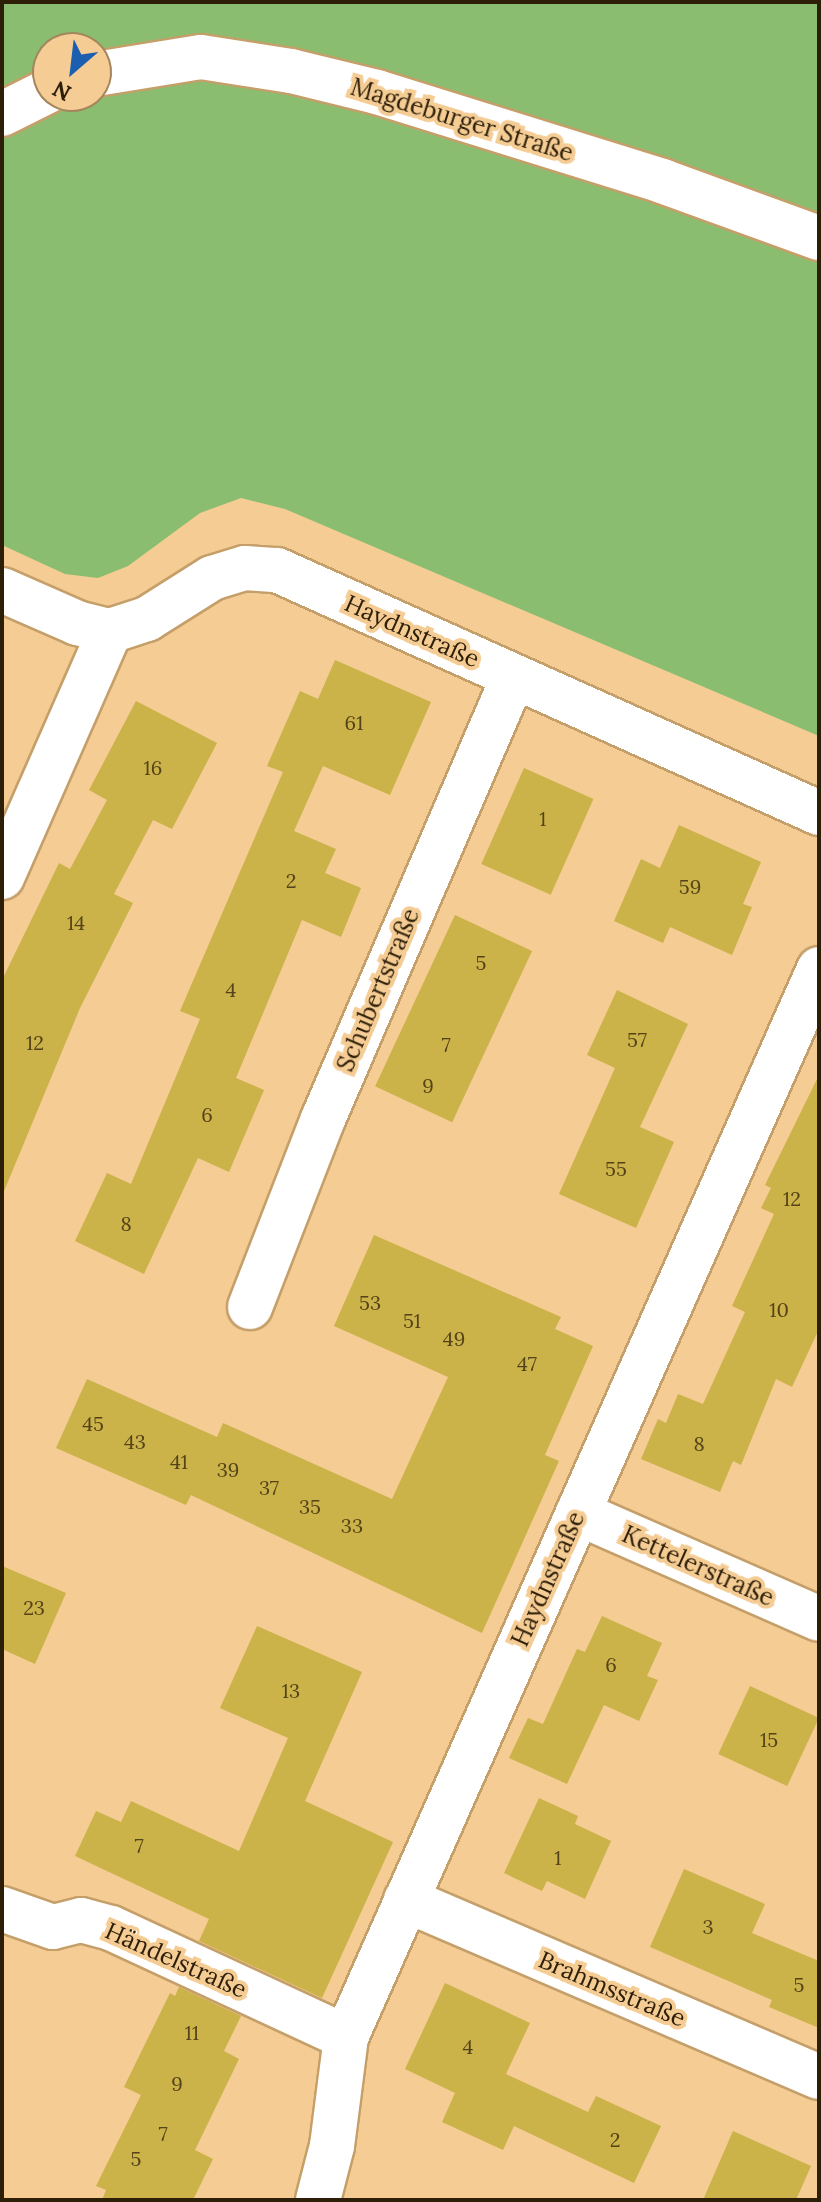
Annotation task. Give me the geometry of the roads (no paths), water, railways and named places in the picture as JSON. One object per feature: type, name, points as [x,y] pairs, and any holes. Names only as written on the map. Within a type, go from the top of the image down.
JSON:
[{"type":"street","name":"Magdeburger Straße","points":[[112,71],[201,57],[291,71],[377,92],[662,181],[819,238]]},
{"type":"street","points":[[2,114],[32,99]]},
{"type":"street","name":"Haydnstraße","points":[[110,631],[147,619],[212,578],[245,568],[277,570],[819,813]]},
{"type":"street","points":[[2,590],[77,623],[110,631],[2,877]]},
{"type":"street","name":"Schubertstraße","points":[[250,1307],[323,1119],[514,676]]},
{"type":"street","name":"Haydnstraße","points":[[318,2200],[332,2146],[346,2037],[819,969]]},
{"type":"street","name":"Kettelerstraße","points":[[578,1513],[819,1619]]},
{"type":"street","name":"Brahmsstraße","points":[[406,1900],[819,2077]]},
{"type":"street","name":"Händelstraße","points":[[2,1909],[53,1927],[81,1920],[111,1928],[346,2037]]}]
